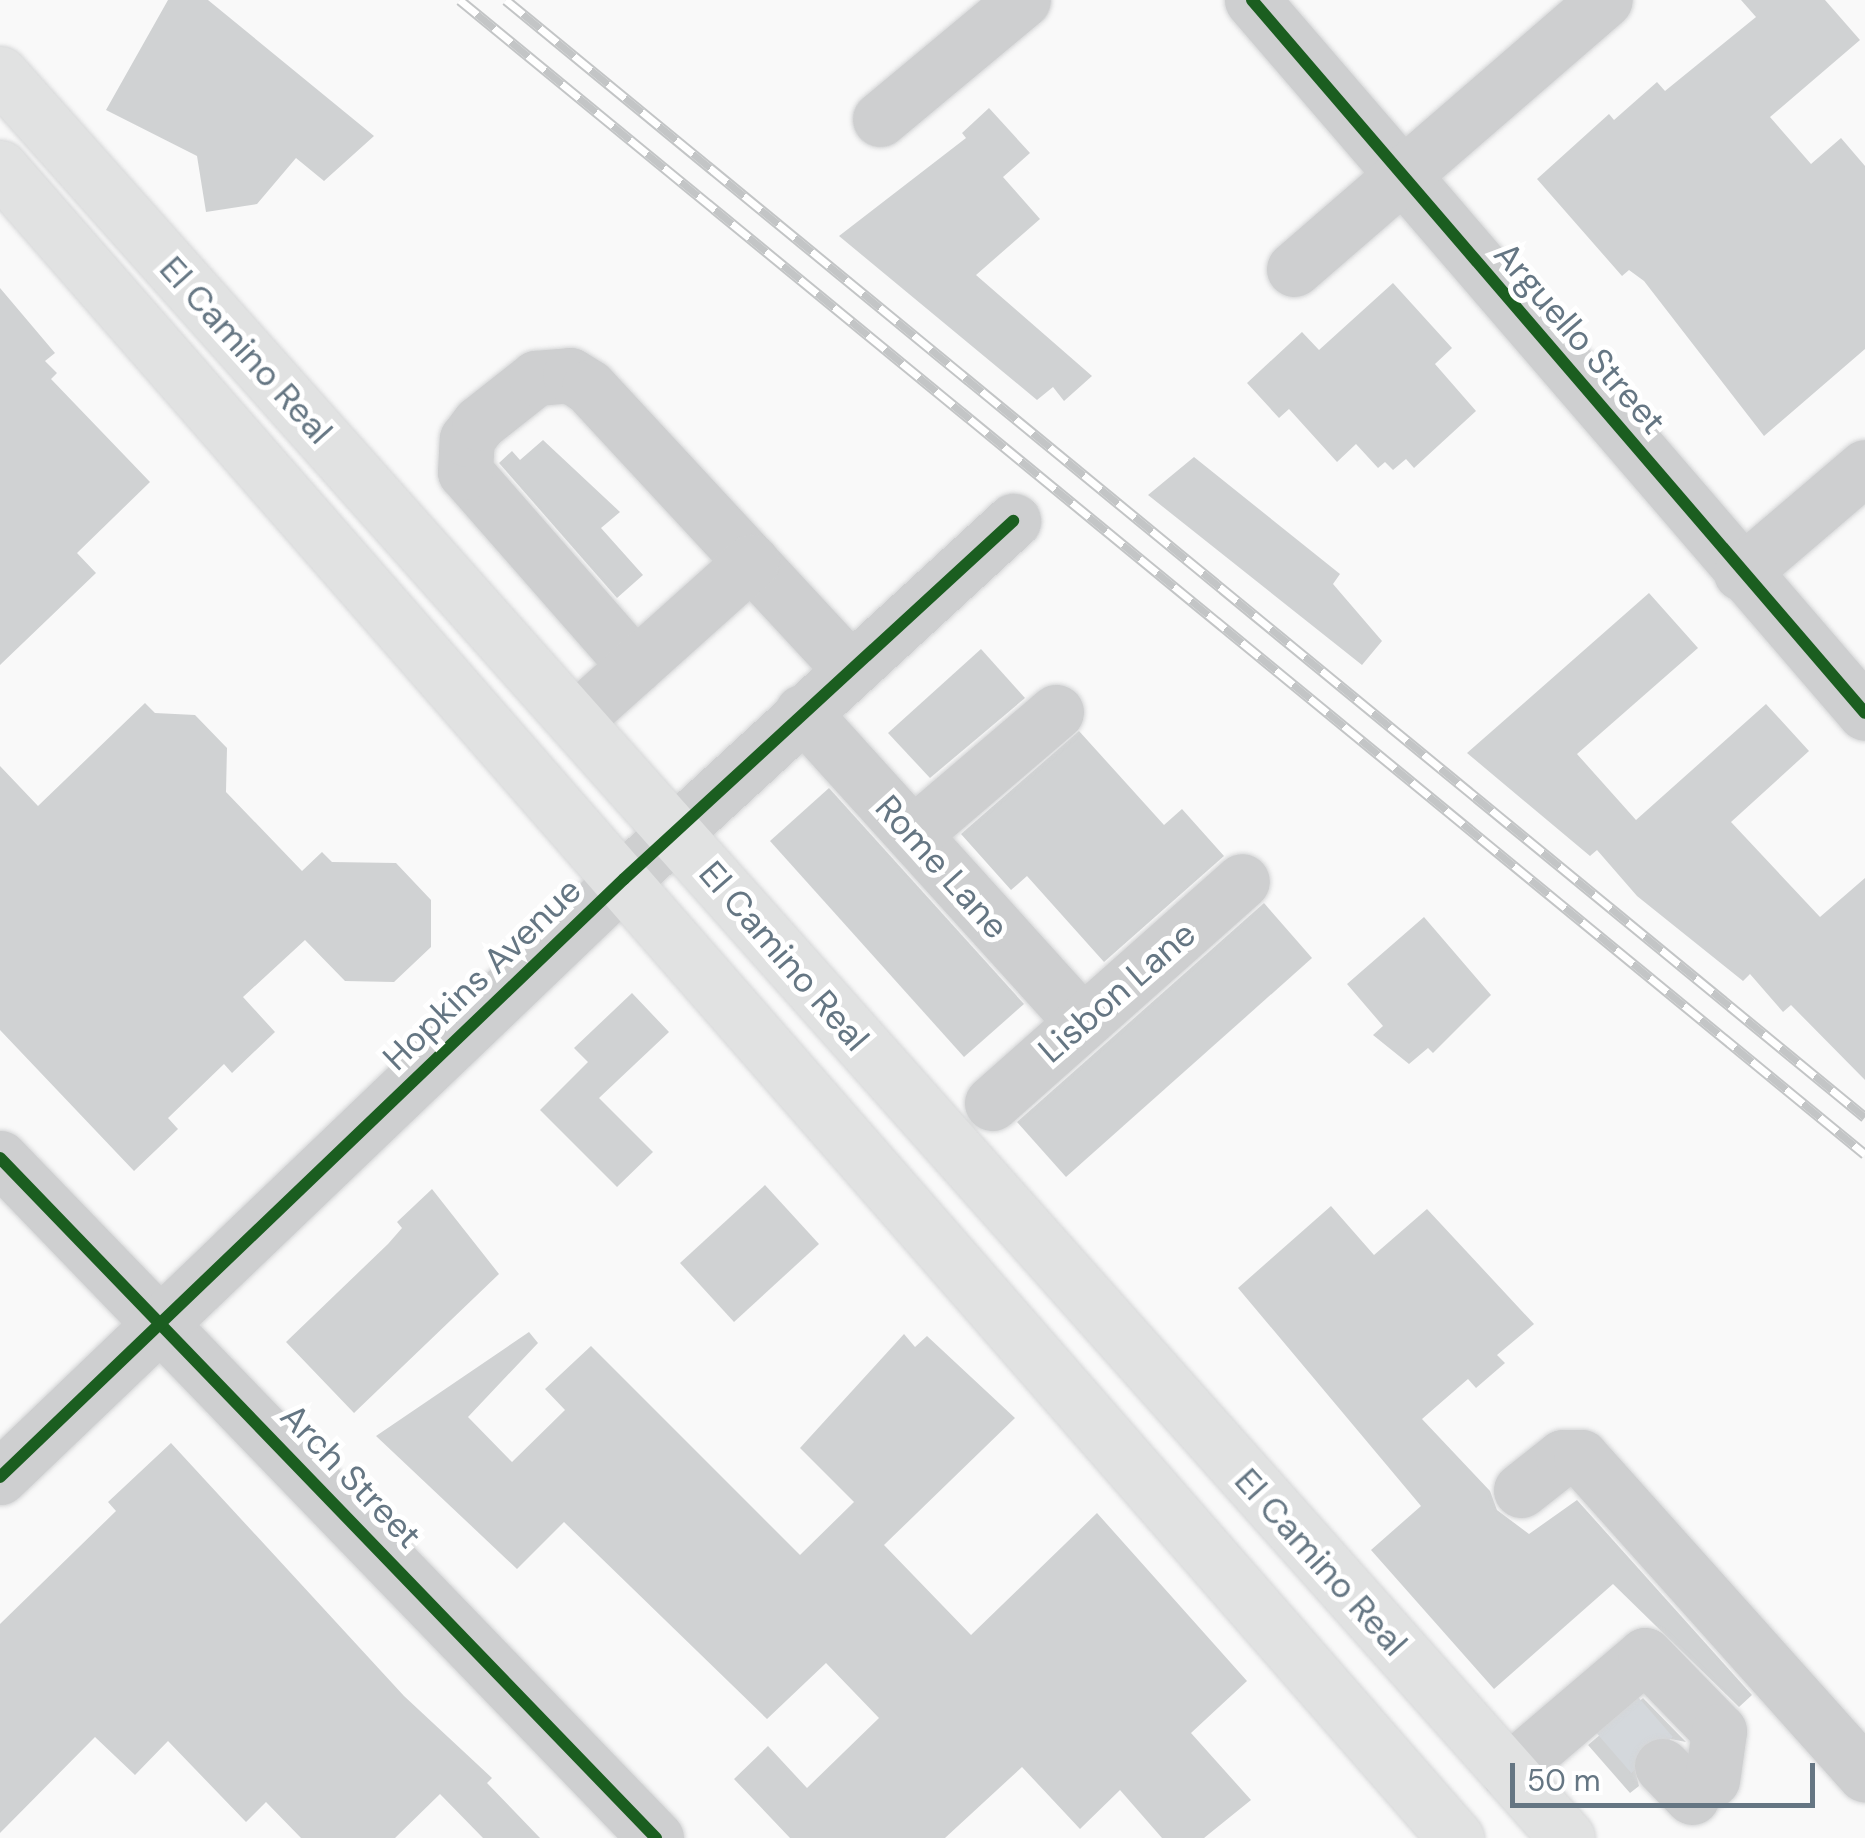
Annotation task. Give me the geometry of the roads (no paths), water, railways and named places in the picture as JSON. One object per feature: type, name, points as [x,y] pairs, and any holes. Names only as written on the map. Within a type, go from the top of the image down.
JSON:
[{"type":"main road","name":"El Camino Real","points":[[0,74],[1567,1838]]},
{"type":"main road","name":"El Camino Real","points":[[0,168],[624,880],[864,1167],[1456,1838]]},
{"type":"street","points":[[880,119],[1023,0]]},
{"type":"street","name":"Arguello Street","points":[[1252,0],[1740,573],[1865,713]]},
{"type":"street","points":[[1294,269],[1605,0]]},
{"type":"street","points":[[635,666],[465,472],[473,431],[536,378],[570,375],[589,387],[848,668]]},
{"type":"street","points":[[1740,573],[1865,467]]},
{"type":"street","name":"Hopkins Avenue","points":[[0,1477],[848,668],[1012,520]]},
{"type":"street","points":[[575,720],[751,562]]},
{"type":"street","name":"Rome Lane","points":[[802,712],[1082,1022]]},
{"type":"street","points":[[913,834],[1056,712]]},
{"type":"street","name":"Lisbon Lane","points":[[992,1103],[1242,882]]},
{"type":"street","name":"Arch Street","points":[[0,1158],[656,1838]]},
{"type":"street","points":[[1522,1490],[1563,1456],[1581,1457],[1865,1775]]},
{"type":"street","points":[[1508,1772],[1608,1704],[1645,1655],[1719,1731],[1689,1781]]},
{"type":"tunnel","points":[[1616,1713],[1662,1766]]},
{"type":"railway","points":[[460,0],[1865,1154]]},
{"type":"railway","points":[[506,0],[1865,1117]]}]
